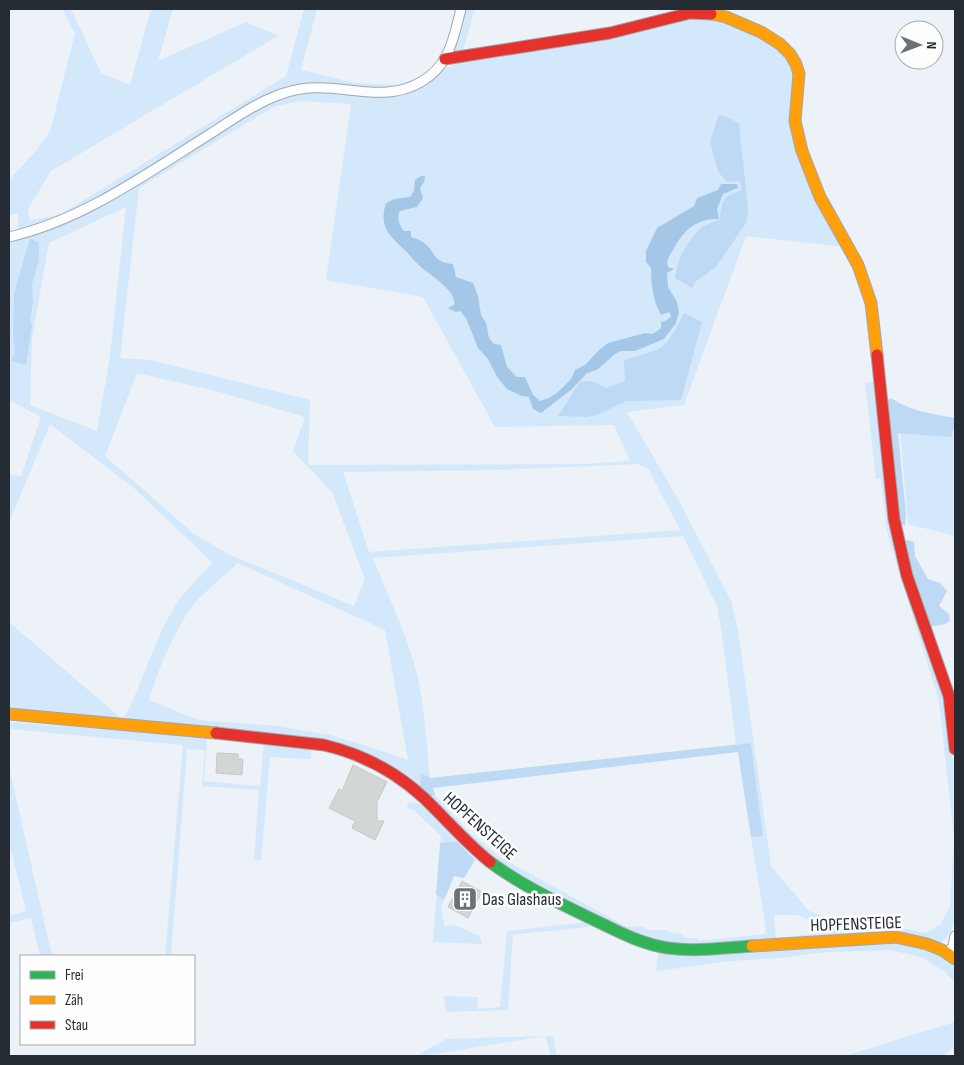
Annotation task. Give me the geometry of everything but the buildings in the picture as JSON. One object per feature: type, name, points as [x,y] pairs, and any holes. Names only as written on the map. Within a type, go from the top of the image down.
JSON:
[{"type":"street","points":[[9,237],[38,230],[82,211],[273,97],[290,91],[310,88],[373,93],[400,89],[422,82],[445,59],[461,9]]},
{"type":"street","points":[[445,59],[610,33],[690,13],[717,15],[741,23],[761,32],[780,44],[790,54],[799,74],[795,121],[802,151],[820,197],[858,265],[871,303],[884,442],[897,534],[907,576],[949,696],[955,749]]},
{"type":"street","name":"HOPFENSTEIGE","points":[[9,714],[317,743],[332,745],[356,753],[377,763],[409,785],[470,845],[503,872],[547,897],[623,934],[653,945],[693,950],[896,937],[909,938],[931,944],[952,956]]},
{"type":"street","points":[[952,956],[955,936]]},
{"type":"shaded area","points":[[62,9],[71,9],[101,73],[130,85],[151,9],[173,9],[158,61],[246,22],[278,36],[51,171],[28,209],[30,221],[61,214],[286,76],[304,9],[317,9],[301,70],[355,83],[399,85],[425,75],[408,84],[382,90],[290,87],[97,200],[67,215],[18,233],[18,214],[9,215],[9,180],[50,132],[75,33]]},
{"type":"shaded area","points":[[465,9],[475,9],[462,54],[455,53],[453,49]]},
{"type":"shaded area","points":[[711,16],[773,43],[795,70],[793,121],[845,247],[746,236],[684,405],[627,412],[678,499],[731,601],[738,630],[771,866],[809,911],[863,931],[893,926],[926,933],[941,924],[950,906],[954,838],[939,701],[887,532],[881,479],[876,479],[865,383],[877,382],[888,487],[937,666],[952,745],[955,783],[955,912],[953,927],[946,938],[937,944],[916,936],[680,945],[641,937],[514,872],[474,845],[430,797],[435,795],[470,833],[498,856],[627,927],[642,926],[647,930],[666,930],[671,933],[681,934],[686,938],[697,938],[699,941],[766,934],[751,837],[763,835],[751,743],[736,744],[717,606],[683,536],[373,558],[405,635],[419,683],[430,778],[421,774],[420,787],[365,753],[14,710],[9,705],[9,622],[123,720],[170,614],[183,595],[213,563],[135,489],[50,424],[9,523],[9,474],[21,477],[41,417],[9,400],[9,240],[37,233],[244,116],[288,94],[313,91],[389,95],[458,63],[669,21]],"holes":[[[303,101],[351,104],[326,280],[423,297],[495,427],[614,425],[630,461],[584,464],[308,465],[310,400],[150,360],[120,358],[139,188],[275,106]],[[126,207],[110,356],[97,431],[30,405],[32,338],[49,243]],[[137,373],[216,391],[305,417],[293,451],[332,492],[365,579],[354,606],[230,555],[194,534],[105,456]],[[638,464],[649,470],[680,530],[369,552],[343,472],[499,470]],[[238,563],[385,630],[408,760],[330,735],[278,726],[199,720],[149,700],[157,675],[179,627],[193,605]],[[774,915],[799,915],[832,932],[776,938]]]},
{"type":"shaded area","points":[[719,114],[739,123],[748,210],[746,223],[716,267],[695,282],[692,288],[675,278],[677,265],[683,252],[699,230],[720,219],[725,199],[742,190],[740,181],[728,182],[718,172],[710,141]]},
{"type":"shaded area","points":[[425,176],[420,188],[423,198],[417,207],[400,211],[398,219],[401,227],[404,231],[411,231],[411,237],[423,242],[438,259],[453,264],[456,277],[473,283],[489,338],[494,344],[501,345],[507,367],[517,377],[525,377],[533,395],[540,401],[558,392],[571,379],[575,370],[585,365],[608,343],[645,333],[653,334],[661,328],[661,322],[671,316],[669,312],[661,315],[658,310],[651,280],[651,268],[646,262],[646,251],[657,228],[694,206],[697,198],[718,190],[721,184],[737,184],[738,188],[723,194],[717,209],[719,219],[711,219],[692,226],[682,236],[669,257],[668,267],[674,269],[667,273],[668,287],[677,302],[679,312],[676,323],[664,339],[635,351],[621,351],[615,354],[597,370],[587,373],[572,389],[541,413],[533,409],[529,397],[507,389],[497,377],[488,359],[478,348],[466,318],[460,311],[456,312],[448,308],[454,305],[454,299],[447,288],[416,263],[388,231],[384,219],[386,203],[394,199],[410,197],[414,191],[415,180]]},
{"type":"shaded area","points":[[30,238],[39,243],[39,260],[32,284],[33,301],[30,320],[32,326],[26,365],[11,361],[15,352],[13,336],[14,294]]},
{"type":"shaded area","points":[[684,313],[702,322],[681,400],[626,401],[597,415],[587,417],[558,416],[580,382],[591,381],[606,388],[625,381],[624,360],[651,352],[666,344]]},
{"type":"shaded area","points":[[891,398],[914,409],[955,418],[955,426],[951,437],[898,433],[906,514],[905,526],[896,522],[886,401]]},
{"type":"shaded area","points":[[899,421],[955,435],[955,536],[908,524]]},
{"type":"shaded area","points":[[908,540],[914,542],[915,556],[928,579],[940,583],[947,591],[939,606],[949,614],[950,621],[945,624],[929,627],[901,542]]},
{"type":"shaded area","points":[[9,722],[207,737],[204,781],[260,786],[264,742],[311,746],[311,759],[270,757],[261,860],[254,860],[259,790],[202,786],[205,750],[187,749],[171,955],[165,955],[183,745],[9,729]]},
{"type":"shaded area","points":[[751,743],[763,836],[751,837],[738,752],[433,788],[435,795],[430,797],[420,787],[421,773],[430,778]]},
{"type":"shaded area","points":[[9,767],[52,955],[40,955],[31,918],[9,923],[9,916],[26,911],[9,842]]},
{"type":"shaded area","points":[[414,802],[423,806],[475,860],[464,878],[454,876],[441,907],[445,927],[454,925],[480,936],[482,944],[433,942],[441,836],[414,810],[406,809],[409,803]]},
{"type":"shaded area","points":[[457,842],[475,860],[464,878],[454,876],[445,898],[442,899],[436,894],[440,843]]},
{"type":"shaded area","points":[[588,922],[596,926],[513,935],[508,1010],[446,1012],[444,996],[478,997],[477,1009],[500,1007],[507,931]]},
{"type":"shaded area","points":[[894,943],[927,948],[942,955],[955,965],[955,983],[944,971],[921,957],[890,950],[828,952],[731,961],[656,971],[659,950]]},
{"type":"shaded area","points":[[955,1022],[955,1047],[942,1056],[844,1056]]},
{"type":"shaded area","points":[[545,1036],[553,1036],[557,1056],[551,1056]]},
{"type":"shaded area","points":[[545,1036],[423,1056],[416,1056],[446,1039]]},
{"type":"traffic: fast","points":[[490,862],[551,899],[638,940],[668,948],[689,950],[752,946]]},
{"type":"traffic: slow","points":[[711,14],[726,17],[761,32],[780,44],[790,54],[796,64],[799,74],[795,121],[802,151],[820,197],[858,265],[871,303],[877,355]]},
{"type":"traffic: slow","points":[[9,714],[216,733]]},
{"type":"traffic: slow","points":[[752,946],[896,937],[927,944],[942,950],[955,959]]},
{"type":"traffic: jam","points":[[445,59],[610,33],[690,13],[711,14]]},
{"type":"traffic: jam","points":[[877,355],[894,519],[907,576],[949,696],[955,749]]},
{"type":"traffic: jam","points":[[216,733],[324,745],[365,759],[390,772],[413,788],[490,862]]},
{"type":"place","name":"Das Glashaus","points":[[465,899]]}]
